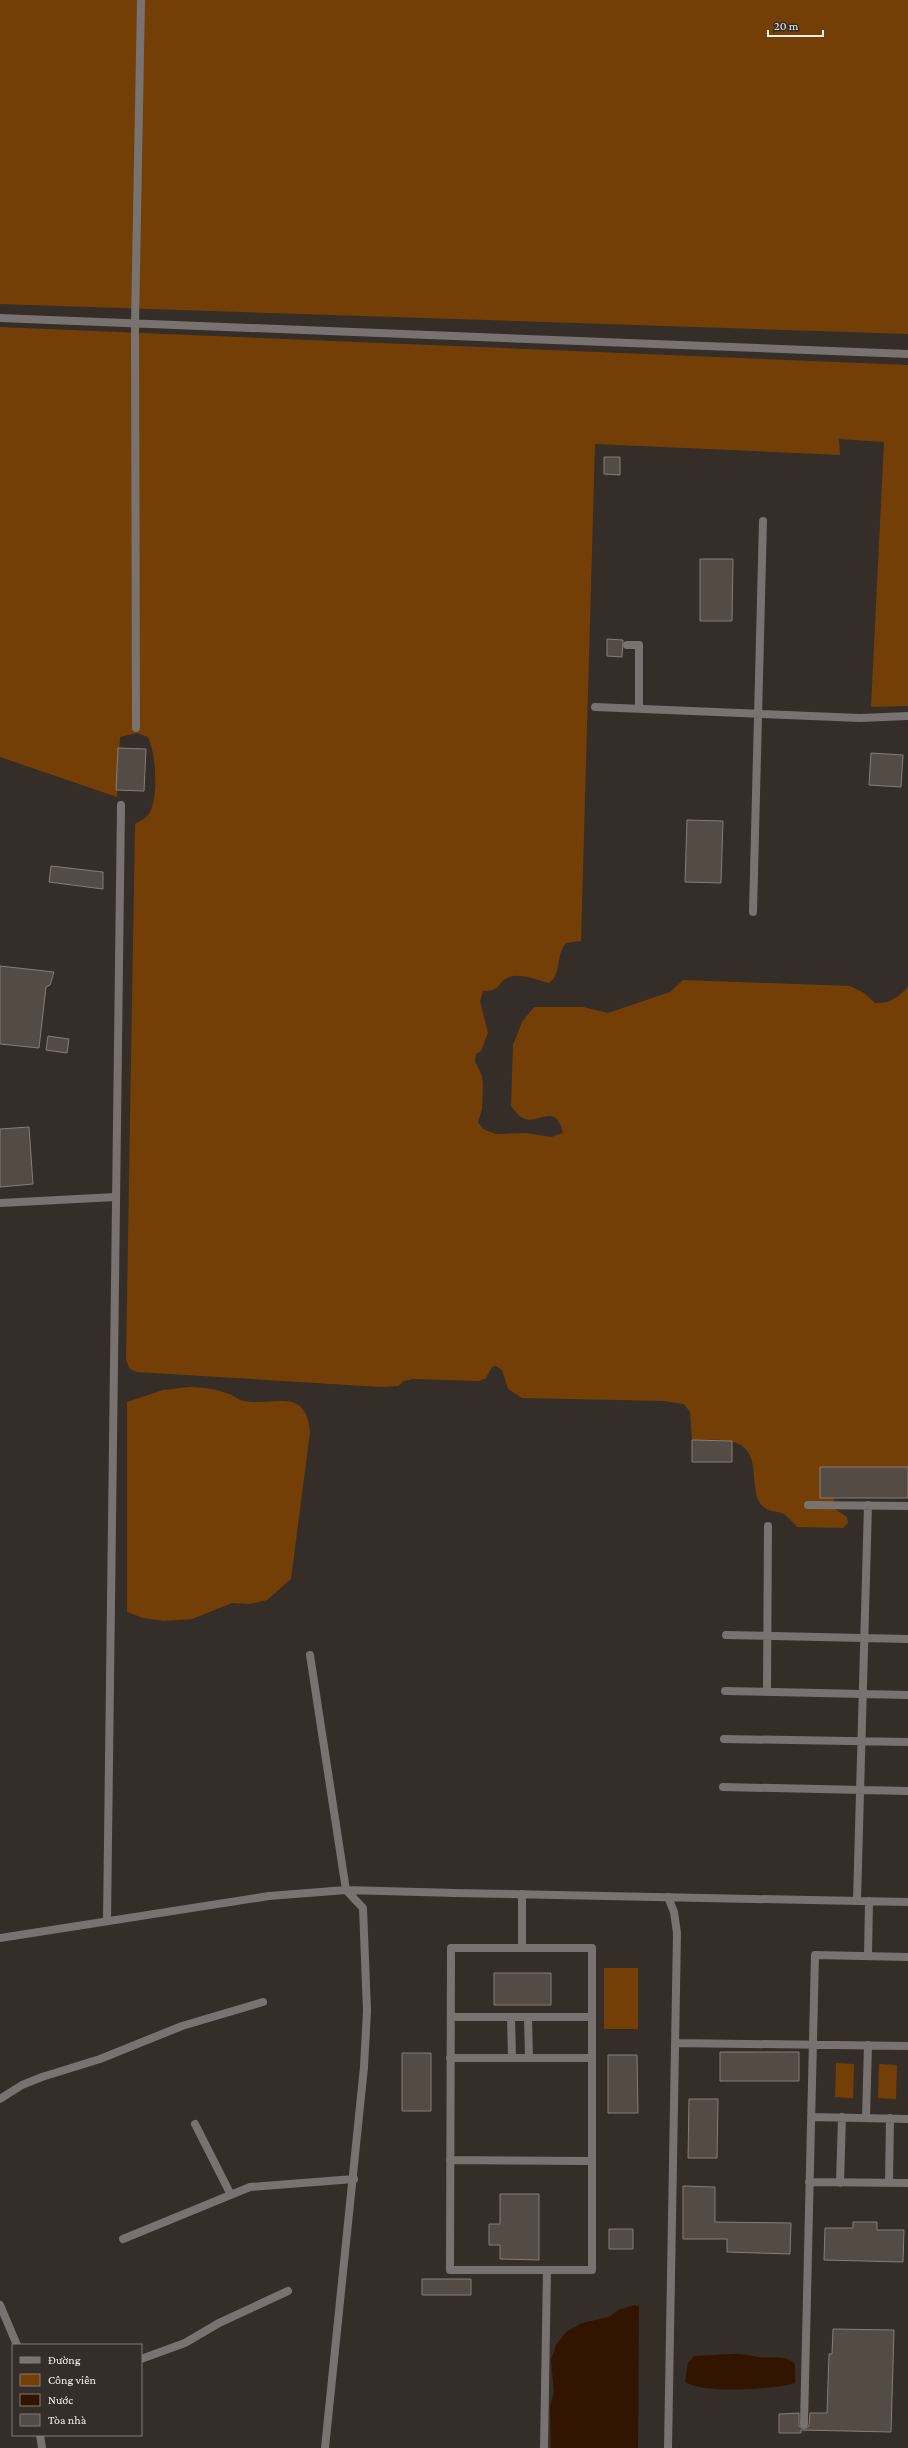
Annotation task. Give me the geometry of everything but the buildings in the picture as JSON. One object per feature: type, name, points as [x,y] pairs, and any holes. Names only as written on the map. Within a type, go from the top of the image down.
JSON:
[{"type":"street","points":[[136,728],[135,324],[141,0]]},
{"type":"street","points":[[0,318],[908,354]]},
{"type":"street","points":[[754,912],[763,521]]},
{"type":"street","points":[[627,645],[639,645],[639,709]]},
{"type":"street","points":[[595,707],[860,718],[908,716]]},
{"type":"street","points":[[107,1921],[121,805]]},
{"type":"street","points":[[0,1203],[116,1197]]},
{"type":"street","points":[[808,1505],[908,1506]]},
{"type":"street","points":[[857,1901],[868,1505]]},
{"type":"street","points":[[767,1692],[768,1526]]},
{"type":"street","points":[[726,1635],[908,1639]]},
{"type":"street","points":[[310,1655],[346,1890],[363,1908],[367,2011],[364,2067],[354,2180],[325,2448]]},
{"type":"street","points":[[725,1691],[908,1695]]},
{"type":"street","points":[[724,1739],[908,1742]]},
{"type":"street","points":[[723,1787],[908,1791]]},
{"type":"street","points":[[0,1938],[269,1896],[346,1890],[908,1902]]},
{"type":"street","points":[[522,1894],[522,1948]]},
{"type":"street","points":[[668,1897],[674,1912],[677,1933],[668,2448]]},
{"type":"street","points":[[868,1956],[869,1901]]},
{"type":"street","points":[[451,1948],[592,1948],[592,2270],[450,2270],[451,2017],[451,1948]]},
{"type":"street","points":[[804,2424],[815,1955],[908,1957]]},
{"type":"street","points":[[0,2099],[22,2084],[100,2059],[182,2026],[263,2002]]},
{"type":"street","points":[[451,2017],[592,2017]]},
{"type":"street","points":[[511,2017],[512,2058]]},
{"type":"street","points":[[528,2017],[529,2058]]},
{"type":"street","points":[[675,2043],[908,2046]]},
{"type":"street","points":[[866,2118],[868,2045]]},
{"type":"street","points":[[450,2058],[592,2058]]},
{"type":"street","points":[[811,2117],[908,2119]]},
{"type":"street","points":[[840,2182],[842,2118]]},
{"type":"street","points":[[889,2183],[890,2118]]},
{"type":"street","points":[[194,2124],[231,2195]]},
{"type":"street","points":[[450,2160],[592,2161]]},
{"type":"street","points":[[123,2239],[250,2187],[354,2180]]},
{"type":"street","points":[[809,2182],[908,2183]]},
{"type":"street","points":[[544,2448],[548,2270]]},
{"type":"street","points":[[142,2359],[185,2342],[219,2323],[288,2291]]},
{"type":"street","points":[[0,2305],[17,2344]]},
{"type":"street","points":[[40,2436],[42,2448]]},
{"type":"green space","points":[[0,0],[908,0],[908,334],[0,304]]},
{"type":"green space","points":[[0,327],[908,365],[908,706],[871,707],[884,442],[839,439],[840,455],[595,444],[581,941],[566,943],[561,953],[556,975],[549,983],[529,977],[514,976],[505,979],[493,990],[483,991],[480,1001],[488,1033],[481,1051],[476,1054],[475,1061],[482,1076],[483,1084],[482,1109],[478,1122],[483,1129],[496,1134],[525,1133],[551,1137],[563,1133],[556,1118],[547,1116],[530,1120],[525,1119],[511,1106],[513,1045],[522,1022],[534,1007],[583,1007],[608,1013],[670,992],[683,980],[850,986],[864,993],[875,1003],[889,1001],[901,994],[908,987],[908,1467],[821,1467],[820,1498],[834,1498],[835,1509],[847,1517],[848,1523],[843,1528],[797,1527],[784,1514],[765,1508],[757,1497],[752,1462],[748,1453],[742,1446],[735,1442],[725,1440],[692,1440],[690,1412],[684,1404],[664,1401],[522,1398],[508,1389],[502,1370],[496,1366],[492,1367],[486,1378],[479,1381],[413,1379],[404,1381],[398,1386],[381,1387],[136,1372],[129,1368],[126,1359],[135,824],[146,817],[151,810],[155,793],[153,753],[148,737],[137,733],[120,737],[117,797],[0,757]]},
{"type":"green space","points":[[189,1387],[214,1390],[230,1394],[240,1400],[251,1402],[285,1401],[294,1403],[302,1408],[307,1417],[310,1432],[291,1579],[267,1600],[250,1604],[232,1603],[192,1619],[164,1621],[143,1618],[127,1612],[127,1402],[163,1390]]},
{"type":"green space","points":[[604,1968],[638,1968],[638,2029],[604,2029]]},
{"type":"green space","points":[[836,2063],[854,2064],[853,2098],[835,2097]]},
{"type":"green space","points":[[879,2064],[897,2065],[896,2099],[878,2098]]},
{"type":"water","points":[[634,2305],[639,2306],[638,2448],[551,2448],[550,2406],[554,2392],[551,2360],[556,2345],[566,2332],[582,2323],[609,2317],[618,2310]]},
{"type":"water","points":[[732,2354],[787,2359],[795,2364],[795,2383],[756,2389],[738,2390],[705,2388],[692,2385],[685,2381],[688,2363],[694,2356]]}]
